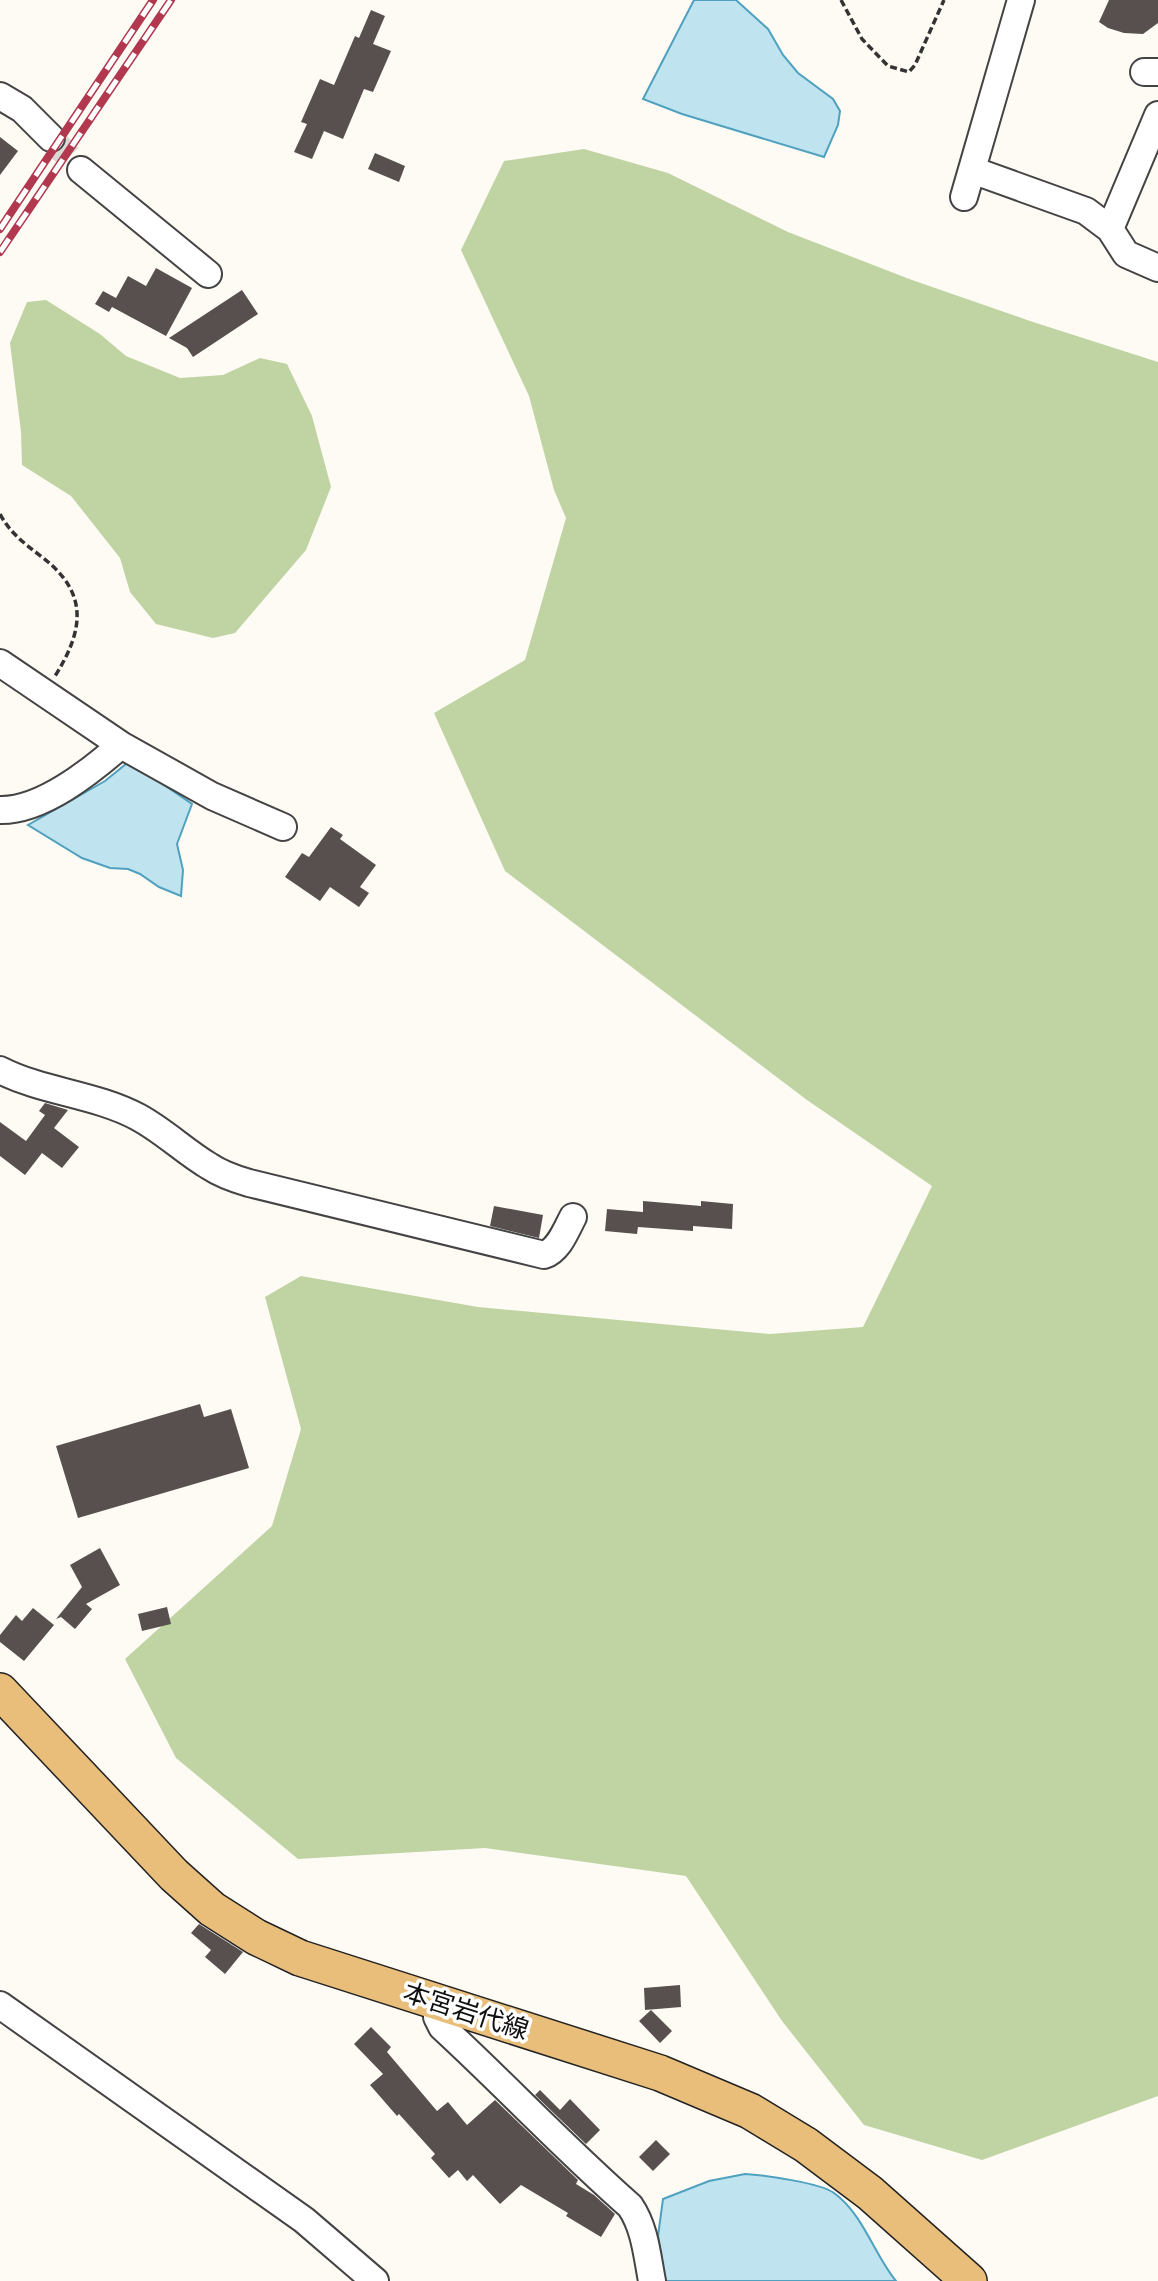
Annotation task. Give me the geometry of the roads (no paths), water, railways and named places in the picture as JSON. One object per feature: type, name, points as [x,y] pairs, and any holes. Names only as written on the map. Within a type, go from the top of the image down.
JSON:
[{"type":"main road","name":"本宮岩代線","points":[[0,1691],[173,1875],[212,1909],[256,1937],[300,1958],[660,2073],[750,2111],[806,2144],[870,2193],[969,2281]]},
{"type":"street","points":[[964,197],[1021,0]]},
{"type":"street","points":[[0,96],[22,109],[51,138]]},
{"type":"street","points":[[1110,229],[1158,115]]},
{"type":"street","points":[[81,170],[208,274]]},
{"type":"street","points":[[972,170],[1086,211],[1110,229],[1126,254],[1158,268]]},
{"type":"street","points":[[0,663],[121,745],[212,796],[283,827]]},
{"type":"street","points":[[0,810],[11,810],[70,786],[121,745]]},
{"type":"street","points":[[0,1070],[136,1116],[208,1166],[262,1187],[544,1255],[556,1247],[573,1217]]},
{"type":"street","points":[[437,2001],[437,2017],[442,2027],[630,2206],[637,2216],[643,2234],[652,2281]]},
{"type":"street","points":[[0,2005],[304,2220],[375,2281]]},
{"type":"water","points":[[694,0],[736,0],[768,29],[783,55],[798,73],[833,99],[840,111],[838,125],[824,157],[682,114],[643,99]]},
{"type":"water","points":[[132,763],[192,804],[177,844],[183,870],[181,896],[128,869],[110,868],[82,858],[28,825],[105,781],[126,764]]},
{"type":"water","points":[[745,2174],[805,2183],[834,2193],[861,2223],[896,2281],[664,2281],[658,2236],[663,2199],[709,2181]]},
{"type":"tunnel","points":[[51,138],[81,170]]},
{"type":"railway","points":[[0,229],[153,0]]},
{"type":"railway","points":[[0,252],[171,0]]}]
